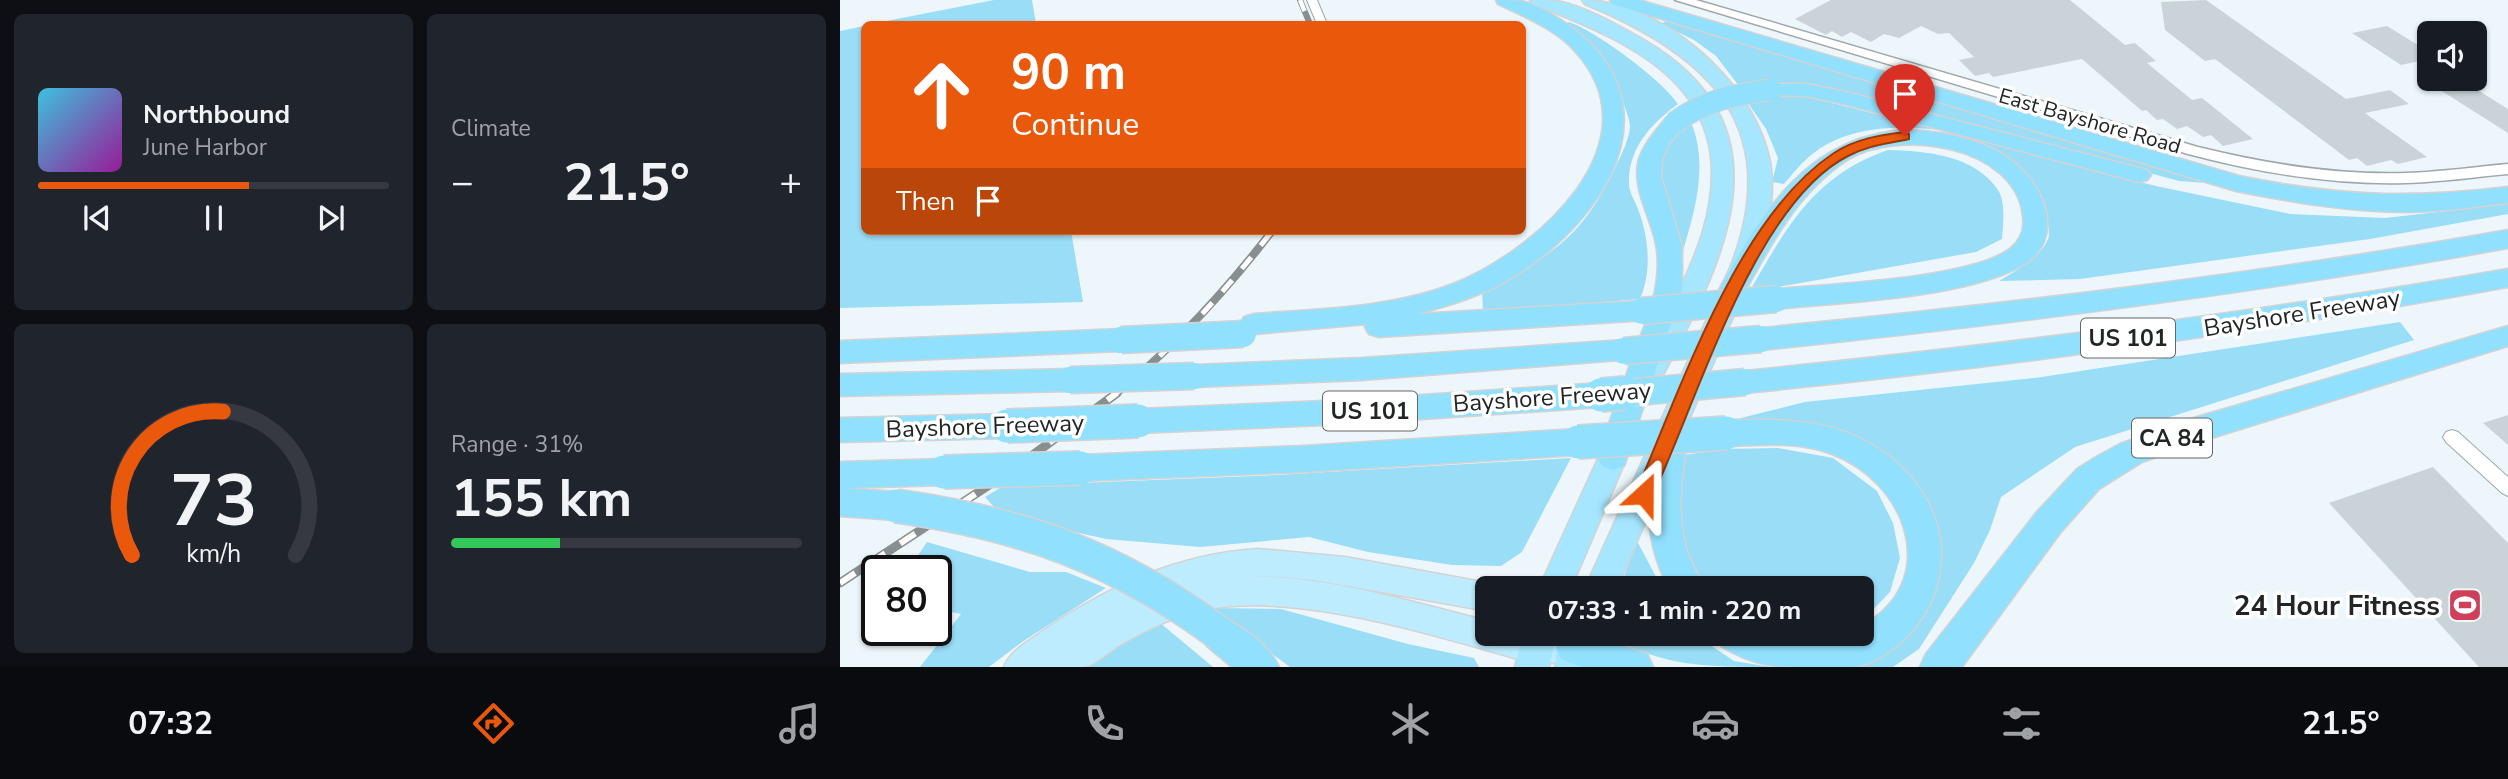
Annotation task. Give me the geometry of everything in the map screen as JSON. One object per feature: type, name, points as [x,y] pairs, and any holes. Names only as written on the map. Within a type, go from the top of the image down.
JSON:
[{"type":"highway","points":[[1249,329],[1375,314],[1463,290],[1497,275],[1527,256],[1562,226],[1577,208],[1602,173],[1610,151],[1614,114],[1607,84],[1593,60],[1574,39],[1506,0]]},
{"type":"highway","points":[[1539,0],[1616,29],[1669,64],[1690,86],[1706,109],[1718,136],[1723,158],[1723,197],[1715,232],[1560,576]]},
{"type":"highway","points":[[1591,0],[1644,22],[1682,44],[1719,78],[1746,118],[1760,165],[1760,201],[1752,239],[1675,426],[1606,576]]},
{"type":"highway","points":[[1619,0],[2236,183],[2323,199],[2384,204],[2508,196]]},
{"type":"highway","points":[[1613,457],[1670,287],[1669,241],[1648,176],[1652,154],[1657,143],[1674,123],[1708,103],[1739,94],[1805,90],[1846,98],[2186,187],[2269,205],[2329,211],[2388,212],[2508,196]]},
{"type":"highway","points":[[840,352],[1642,311],[1776,299],[1962,276],[2002,266],[2029,246],[2035,234],[2036,208],[2026,189],[2012,173],[1971,149],[1922,137],[1875,140],[1841,154],[1796,192],[1762,237],[1730,295]]},
{"type":"highway","name":"Bayshore Freeway","points":[[840,385],[1194,376],[1375,368],[1624,351],[1761,339],[2088,303],[2296,274],[2508,239]]},
{"type":"highway","name":"Bayshore Freeway","points":[[840,429],[1007,426],[1348,412],[1601,395],[1745,382],[1971,358],[2212,327],[2508,278]]},
{"type":"highway","name":"CA 84","points":[[1939,666],[2048,523],[2088,479],[2131,453],[2187,433],[2508,337]]},
{"type":"highway","points":[[1675,426],[1664,478],[1664,525],[1674,565],[1680,576]]},
{"type":"highway","points":[[840,475],[1290,460],[1726,433],[1809,435],[1834,441],[1874,461],[1890,474],[1915,508],[1923,528],[1927,551],[1925,573],[1917,598],[1883,637],[1874,642]]},
{"type":"highway","points":[[840,502],[896,506],[975,517],[1074,547],[1160,591],[1260,667]]},
{"type":"highway","points":[[1759,646],[1784,654],[1834,656],[1865,646]]},
{"type":"highway","points":[[1557,647],[1634,667]]},
{"type":"main road","points":[[1020,667],[1100,611],[1176,576],[1211,567],[1275,561],[1311,564],[1475,595]]},
{"type":"main road","points":[[1059,667],[1110,635],[1177,603],[1206,595],[1267,590],[1341,600],[1557,647]]},
{"type":"street","points":[[1312,0],[1321,21]]},
{"type":"street","name":"East Bayshore Road","points":[[1682,0],[2193,151],[2256,166],[2320,175],[2378,179],[2508,169]]},
{"type":"street","points":[[2452,437],[2508,488]]},
{"type":"shaded area","points":[[994,0],[1032,0],[1036,21],[886,21]]},
{"type":"shaded area","points":[[1667,20],[2207,183],[2179,181],[1832,88],[1784,84],[1739,86],[1716,56],[1694,40],[1661,24]]},
{"type":"shaded area","points":[[1569,22],[1628,57],[1658,82],[1678,104],[1650,129],[1632,159],[1630,190],[1642,220],[1647,243],[1648,266],[1644,288],[1640,299],[1483,312],[1482,290],[1546,255],[1577,228],[1603,191],[1629,135],[1629,120],[1622,100],[1601,58],[1564,25]]},
{"type":"shaded area","points":[[861,27],[861,235],[1072,235],[1083,302],[840,308],[840,31]]},
{"type":"shaded area","points":[[1765,95],[1801,95],[1939,130],[1889,128],[1855,133],[1824,146],[1806,159],[1784,184],[1772,182],[1778,158],[1766,129],[1745,99]]},
{"type":"shaded area","points":[[1689,118],[1699,151],[1699,169],[1692,221],[1682,254],[1658,199],[1659,154]]},
{"type":"shaded area","points":[[1956,135],[2156,186],[2290,214],[2385,218],[2508,204],[2508,214],[2370,239],[2080,279],[1999,281],[2027,263],[2044,246],[2049,235],[2046,206],[2039,191],[2017,166],[1987,148]]},
{"type":"shaded area","points":[[1888,150],[1949,157],[1976,169],[1988,178],[2001,195],[2002,239],[1976,252],[1749,292],[1790,225],[1821,189],[1862,161]]},
{"type":"shaded area","points":[[2400,322],[2414,340],[2075,447],[2001,497],[1990,530],[1974,563],[1919,649],[1893,667],[1848,667],[1863,646],[1874,646],[1874,631],[1935,548],[1863,444],[1733,420],[1805,402],[2035,378]]},
{"type":"shaded area","points":[[1778,448],[1833,458],[1877,491],[1893,523],[1900,558],[1890,592],[1874,609],[1874,576],[1693,576],[1672,497],[1684,455],[1723,449]]},
{"type":"shaded area","points":[[1571,458],[1522,552],[1501,566],[1452,565],[1368,552],[1309,537],[1200,547],[1106,539],[994,507],[985,497],[1003,486],[1276,475]]},
{"type":"shaded area","points":[[1637,541],[1656,576],[1624,576]]},
{"type":"shaded area","points":[[927,542],[1030,572],[1066,572],[1106,588],[1022,642],[989,667],[920,667],[936,646],[952,646],[952,626],[961,614],[952,612],[952,555],[918,555]]},
{"type":"shaded area","points":[[1210,608],[1281,609],[1408,644],[1474,658],[1479,667],[1290,667]]},
{"type":"shaded area","points":[[1159,622],[1213,667],[1083,667]]},
{"type":"shaded area","points":[[1628,646],[1712,646],[1734,661],[1771,667],[1685,663]]},
{"type":"building","points":[[1831,0],[2070,0],[2125,45],[2135,43],[2156,61],[2147,63],[2192,100],[2202,98],[2253,139],[2223,146],[2211,135],[2203,137],[2187,126],[2177,129],[2163,119],[2157,120],[2146,110],[2142,111],[2082,59],[1993,77],[1989,73],[1975,76],[1959,60],[1974,57],[1949,33],[1938,34],[1921,26],[1899,38],[1884,34],[1871,42],[1851,32],[1842,37],[1832,31],[1826,35],[1795,19]]},
{"type":"building","points":[[2206,0],[2346,99],[2390,90],[2409,104],[2365,113],[2427,157],[2398,164],[2391,160],[2367,166],[2357,158],[2349,160],[2215,59],[2205,61],[2165,30],[2161,2]]},
{"type":"building","points":[[2387,26],[2417,45],[2417,62],[2401,65],[2352,33]]},
{"type":"building","points":[[2442,91],[2479,91],[2508,109],[2508,133]]},
{"type":"building","points":[[2508,415],[2508,445],[2483,423]]},
{"type":"building","name":"24 Hour Fitness","points":[[2433,467],[2508,543],[2508,667],[2479,667],[2329,503]]},
{"type":"railway","points":[[1300,0],[1309,21]]},
{"type":"railway","points":[[1114,395],[1158,358],[1198,318],[1269,235]]},
{"type":"railway","points":[[840,583],[1015,468],[1117,393]]},
{"type":"place","name":"24 Hour Fitness","points":[[2465,605]]},
{"type":"route","points":[[1644,494],[1730,295],[1775,219],[1809,178],[1841,154],[1875,140],[1905,136]]}]
